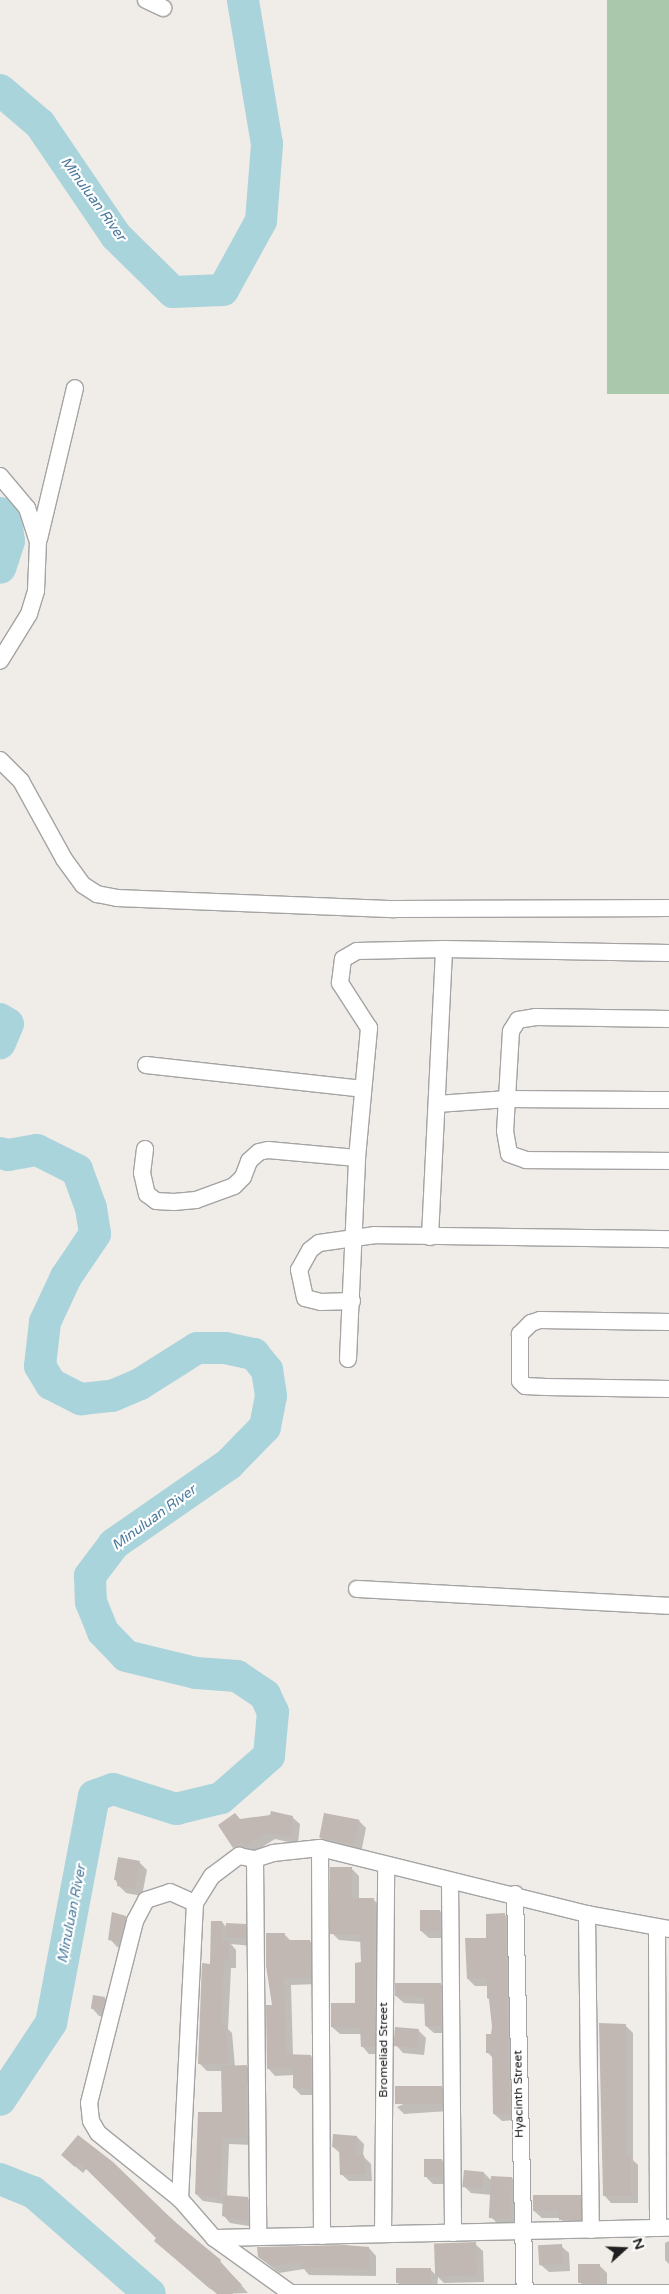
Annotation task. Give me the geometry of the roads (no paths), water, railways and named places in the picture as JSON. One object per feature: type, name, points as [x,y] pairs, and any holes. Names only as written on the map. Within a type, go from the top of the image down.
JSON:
[{"type":"street","points":[[146,0],[163,8]]},
{"type":"street","points":[[0,661],[29,614],[36,591],[38,541],[75,388]]},
{"type":"street","points":[[0,476],[27,508],[38,541]]},
{"type":"street","points":[[0,760],[21,781],[64,859],[83,885],[97,894],[117,898],[395,909],[669,908]]},
{"type":"street","points":[[430,1237],[444,949]]},
{"type":"street","points":[[348,1359],[357,1158],[369,1028],[340,983],[343,958],[357,951],[444,949],[669,953]]},
{"type":"street","points":[[669,1019],[536,1017],[518,1020],[512,1030],[505,1131],[508,1149],[513,1158],[669,1161]]},
{"type":"street","points":[[146,1065],[363,1089]]},
{"type":"street","points":[[437,1104],[508,1099],[669,1100]]},
{"type":"street","points":[[145,1149],[142,1173],[147,1194],[156,1201],[174,1202],[196,1200],[234,1186],[243,1177],[249,1161],[259,1152],[268,1150],[357,1158]]},
{"type":"street","points":[[352,1301],[321,1302],[305,1298],[299,1270],[310,1250],[319,1243],[353,1237],[669,1239]]},
{"type":"street","points":[[669,1322],[540,1320],[531,1323],[520,1334],[520,1381],[525,1386],[669,1389]]},
{"type":"street","points":[[358,1589],[669,1606]]},
{"type":"street","points":[[320,1848],[322,2236]]},
{"type":"street","points":[[180,2199],[195,1903],[220,1868],[239,1856],[255,1859],[273,1853],[320,1848],[450,1881],[515,1894],[587,1914],[663,1928],[664,2228],[214,2238]]},
{"type":"street","points":[[255,1859],[258,2237]]},
{"type":"street","name":"Bromeliad Street","points":[[383,2234],[386,1865]]},
{"type":"street","points":[[450,1881],[454,2233]]},
{"type":"street","points":[[195,1903],[170,1892],[146,1900],[140,1909],[89,2112],[98,2133],[180,2199],[214,2238],[256,2271],[291,2293],[669,2293]]},
{"type":"street","name":"Hyacinth Street","points":[[515,1894],[525,2294]]},
{"type":"street","points":[[587,1914],[591,2230]]},
{"type":"waterway","name":"Minuluan River","points":[[0,90],[40,124],[116,236],[173,292],[223,290],[261,221],[267,144],[243,0]]},
{"type":"waterway","name":"Minuluan River","points":[[0,513],[6,520],[9,541],[0,568]]},
{"type":"waterway","name":"Minuluan River","points":[[0,1019],[8,1024],[0,1043]]},
{"type":"waterway","name":"Minuluan River","points":[[0,1153],[8,1155],[37,1150],[77,1170],[91,1208],[95,1234],[66,1277],[45,1322],[40,1366],[51,1384],[81,1399],[112,1396],[140,1384],[197,1348],[225,1348],[254,1354],[267,1370],[271,1396],[265,1427],[229,1464],[114,1544],[90,1576],[91,1602],[103,1632],[126,1656],[196,1673],[237,1676],[265,1695],[273,1712],[269,1756],[221,1798],[176,1809],[113,1789],[94,1796],[51,2023],[0,2100]]},
{"type":"waterway","name":"Minuluan River","points":[[0,2179],[33,2192],[150,2294]]}]
